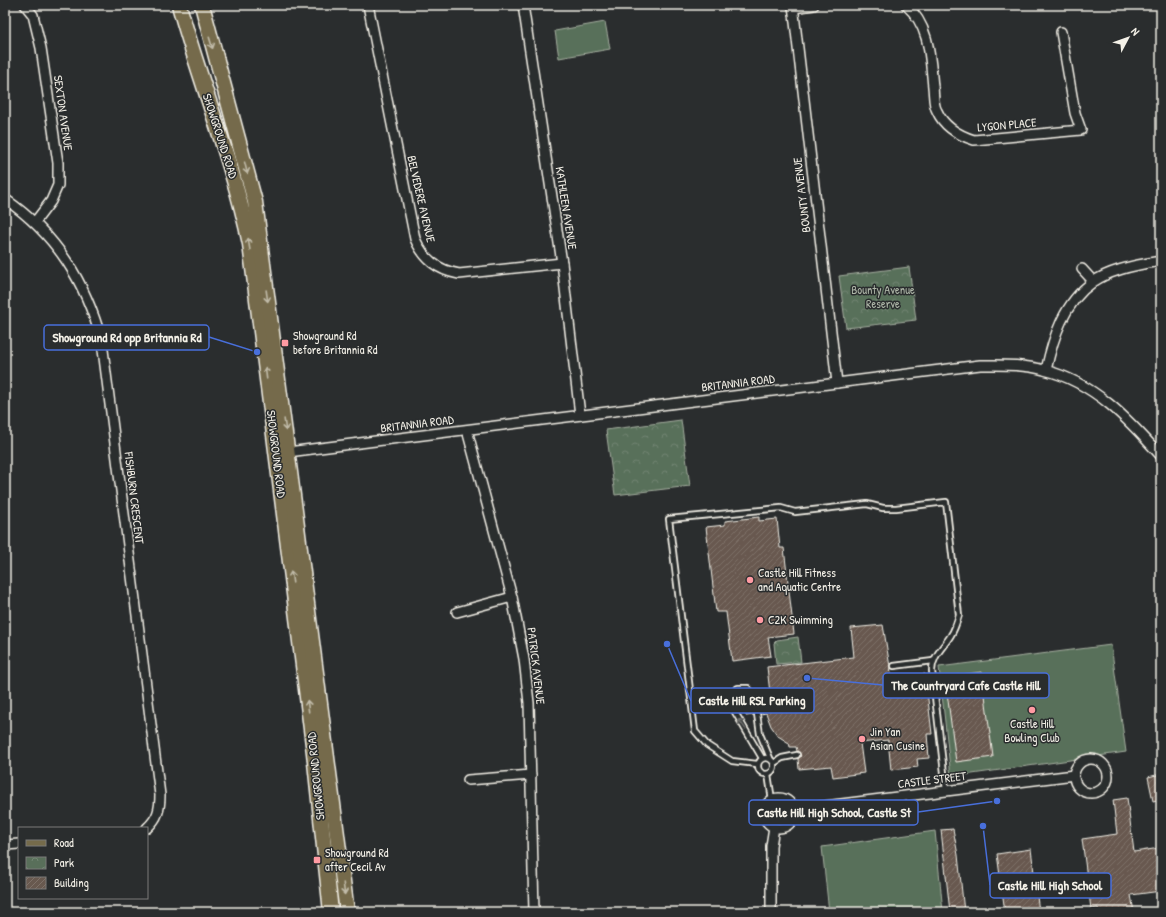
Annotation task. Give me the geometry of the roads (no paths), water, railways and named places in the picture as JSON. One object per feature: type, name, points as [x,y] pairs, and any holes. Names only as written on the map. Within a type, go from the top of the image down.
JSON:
[{"type":"main road","name":"SHOWGROUND ROAD","points":[[179,5],[191,48],[232,168],[242,204],[250,244],[313,746],[331,912]]},
{"type":"main road","name":"SHOWGROUND ROAD","points":[[202,5],[255,202],[347,912]]},
{"type":"street","name":"SEXTON AVENUE","points":[[25,5],[33,15],[41,48],[58,163],[58,185],[51,201],[35,222]]},
{"type":"street","name":"BELVEDERE AVENUE","points":[[368,5],[415,239],[421,251],[437,267],[447,272],[459,274],[562,263]]},
{"type":"street","name":"KATHLEEN AVENUE","points":[[523,5],[562,263],[580,415]]},
{"type":"street","points":[[793,6],[814,5]]},
{"type":"street","name":"LYGON PLACE","points":[[906,5],[916,14],[923,27],[930,57],[936,110],[944,123],[961,136],[974,140],[1081,130],[1075,113],[1061,32]]},
{"type":"street","name":"BOUNTY AVENUE","points":[[793,6],[837,383]]},
{"type":"street","name":"FISHBURN CRESCENT","points":[[5,199],[35,222],[69,264],[84,289],[95,316],[102,342],[160,794],[160,810],[154,822],[148,827]]},
{"type":"street","points":[[1046,370],[1054,337],[1061,320],[1077,298],[1093,281],[1124,268],[1161,262]]},
{"type":"street","points":[[1082,269],[1093,281]]},
{"type":"street","name":"BRITANNIA ROAD","points":[[288,452],[980,365],[1007,365],[1046,370],[1065,376],[1098,395],[1125,417],[1161,456]]},
{"type":"street","name":"PATRICK AVENUE","points":[[467,430],[512,597],[521,638],[527,680],[534,912]]},
{"type":"street","points":[[457,612],[512,597]]},
{"type":"street","points":[[468,780],[531,775]]},
{"type":"street","name":"CASTLE STREET","points":[[793,810],[1074,775]]},
{"type":"street","points":[[785,799],[789,802],[793,810],[793,817],[785,826],[774,827],[765,817],[766,805],[772,800],[785,799]]},
{"type":"street","points":[[771,912],[770,846],[774,827]]},
{"type":"street","points":[[5,845],[18,844]]},
{"type":"lane","points":[[757,764],[732,761],[707,745],[695,731],[669,519],[781,508],[796,512],[867,504],[882,508],[896,508],[946,502],[959,615],[956,627],[934,661],[932,671],[946,790]]},
{"type":"lane","points":[[894,666],[934,661]]},
{"type":"lane","points":[[754,695],[748,688],[738,688],[730,694],[729,702],[762,758],[772,761],[797,755]]},
{"type":"lane","points":[[757,714],[760,734],[772,761],[773,770],[768,774]]},
{"type":"lane","points":[[757,764],[762,758]]},
{"type":"lane","points":[[757,764],[760,772],[768,774]]},
{"type":"lane","points":[[768,774],[772,800]]},
{"type":"place","name":"Showground Rd before Britannia Rd","points":[[285,343]]},
{"type":"place","name":"Showground Rd opp Britannia Rd","points":[[257,352]]},
{"type":"place","name":"Castle Hill Fitness and Aquatic Centre","points":[[750,580]]},
{"type":"place","name":"C2K Swimming","points":[[760,620]]},
{"type":"place","name":"Castle Hill RSL Parking","points":[[667,644]]},
{"type":"place","name":"The Countryard Cafe Castle Hill","points":[[807,678]]},
{"type":"place","name":"Castle Hill Bowling Club","points":[[1032,710]]},
{"type":"place","name":"Jin Yan Asian Cusine","points":[[862,739]]},
{"type":"place","name":"Castle Hill High School, Castle St","points":[[997,801]]},
{"type":"place","name":"Castle Hill High School","points":[[983,826]]},
{"type":"place","name":"Showground Rd after Cecil Av","points":[[317,860]]},
{"type":"park label","name":"Bounty Avenue Reserve","points":[[883,297]]}]
